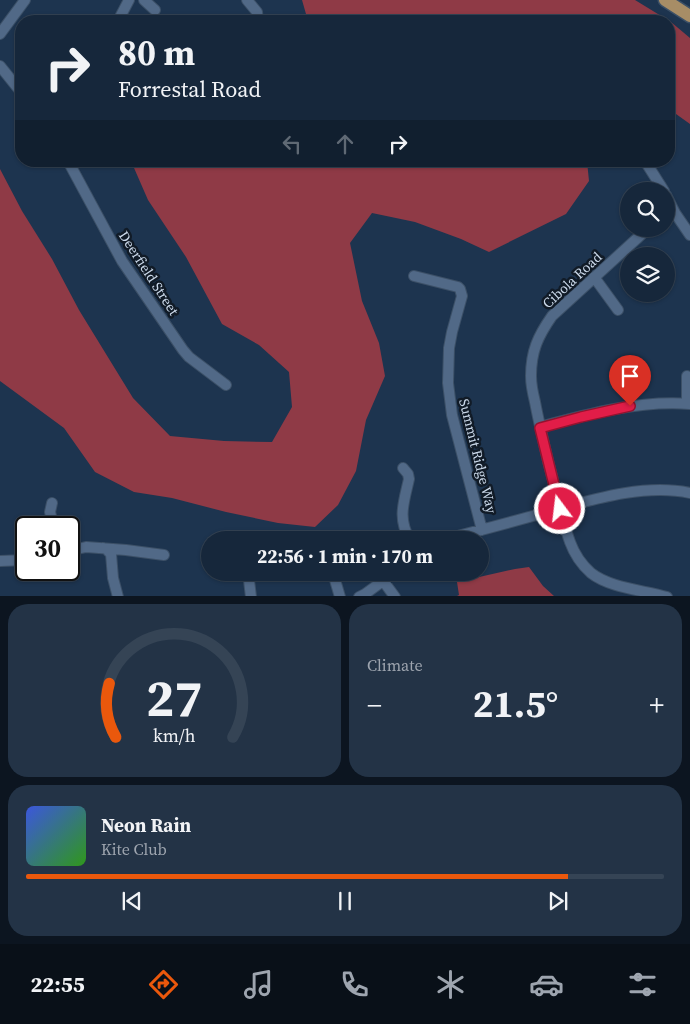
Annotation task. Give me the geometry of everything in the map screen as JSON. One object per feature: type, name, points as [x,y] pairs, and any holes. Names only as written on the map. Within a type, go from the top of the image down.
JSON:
[{"type":"main road","points":[[670,1],[690,16]]},
{"type":"street","points":[[0,34],[25,0]]},
{"type":"street","points":[[121,15],[129,0]]},
{"type":"street","points":[[144,0],[155,10]]},
{"type":"street","points":[[247,0],[257,15]]},
{"type":"street","points":[[0,66],[15,85]]},
{"type":"street","name":"Deerfield Street","points":[[71,167],[122,261],[183,350],[226,385]]},
{"type":"street","points":[[650,167],[659,182]]},
{"type":"street","points":[[675,220],[690,235]]},
{"type":"street","name":"Cibola Road","points":[[639,237],[552,316],[541,332],[535,346],[531,378],[540,428],[560,509],[570,542],[580,561],[592,573],[604,580],[667,596]]},
{"type":"street","name":"Summit Ridge Way","points":[[414,276],[458,287],[462,296],[449,348],[448,384],[452,415],[482,530]]},
{"type":"street","points":[[594,277],[618,310]]},
{"type":"street","points":[[540,428],[597,413],[646,404],[689,403],[687,376]]},
{"type":"street","points":[[403,468],[408,474],[409,479],[402,511],[402,523],[405,531]]},
{"type":"street","points":[[478,531],[632,491],[657,490],[690,493]]},
{"type":"street","points":[[51,516],[52,503]]},
{"type":"street","points":[[80,548],[103,548],[164,555]]},
{"type":"street","points":[[103,548],[111,554],[113,578],[118,596]]},
{"type":"street","points":[[0,561],[15,560]]},
{"type":"street","points":[[249,581],[251,596]]},
{"type":"street","points":[[335,581],[340,596]]},
{"type":"street","points":[[359,596],[384,582],[395,596]]},
{"type":"shaded area","points":[[302,0],[635,0],[660,15],[306,15]]},
{"type":"shaded area","points":[[675,25],[690,38],[690,124],[675,113]]},
{"type":"shaded area","points":[[134,167],[588,167],[589,181],[566,214],[489,252],[461,239],[415,222],[372,213],[350,243],[362,301],[379,343],[385,376],[366,420],[356,471],[338,505],[315,527],[278,523],[172,498],[134,492],[95,472],[64,428],[0,381],[0,169],[79,310],[133,398],[170,436],[224,441],[272,442],[292,407],[289,372],[259,345],[222,324],[186,257],[148,200]]},
{"type":"shaded area","points":[[529,567],[543,586],[554,596],[457,596],[459,595],[457,582],[489,581],[489,575]]},
{"type":"route","points":[[560,509],[540,428],[630,406]]}]
